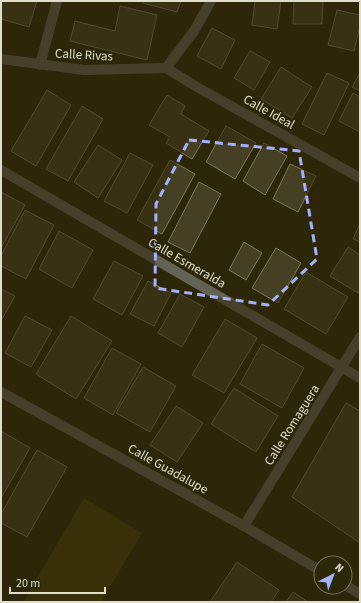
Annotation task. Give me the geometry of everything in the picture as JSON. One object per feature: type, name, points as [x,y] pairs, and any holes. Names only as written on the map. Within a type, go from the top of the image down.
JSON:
[{"type":"street","points":[[40,65],[57,1]]},
{"type":"street","points":[[166,68],[194,31],[212,1]]},
{"type":"street","name":"Calle Rivas","points":[[1,59],[84,70],[166,68]]},
{"type":"street","name":"Calle Ideal","points":[[166,68],[197,87],[360,178]]},
{"type":"street","name":"Calle Esmeralda","points":[[1,170],[360,378]]},
{"type":"street","name":"Calle Romaguera","points":[[244,526],[360,337]]},
{"type":"street","name":"Calle Guadalupe","points":[[1,392],[244,526],[313,566]]},
{"type":"highlighted area","points":[[189,140],[299,151],[317,259],[268,305],[155,288],[156,204]]},
{"type":"shaded area","points":[[84,498],[142,533],[101,602],[23,602]]},
{"type":"building","points":[[1,1],[37,1],[29,27],[1,19]]},
{"type":"building","points":[[144,1],[181,1],[177,12],[143,3]]},
{"type":"building","points":[[255,1],[281,1],[277,29],[252,25]]},
{"type":"building","points":[[294,1],[323,1],[322,24],[293,24]]},
{"type":"building","points":[[120,6],[157,15],[147,60],[70,41],[75,21],[115,31]]},
{"type":"building","points":[[337,10],[360,15],[360,26],[354,51],[328,45]]},
{"type":"building","points":[[212,28],[235,40],[221,69],[197,56]]},
{"type":"building","points":[[250,51],[270,62],[254,90],[234,78]]},
{"type":"building","points":[[281,67],[312,87],[292,118],[261,99]]},
{"type":"building","points":[[327,73],[349,83],[324,135],[302,124]]},
{"type":"building","points":[[360,73],[360,91],[352,87]]},
{"type":"building","points":[[47,90],[71,105],[36,166],[11,151]]},
{"type":"building","points":[[353,93],[360,97],[360,132],[339,121]]},
{"type":"building","points":[[167,95],[185,106],[181,114],[209,131],[192,159],[166,143],[170,137],[149,125]]},
{"type":"building","points":[[82,106],[103,119],[68,181],[46,169]]},
{"type":"building","points":[[226,126],[256,143],[235,179],[206,162]]},
{"type":"building","points":[[264,143],[287,156],[265,195],[243,181]]},
{"type":"building","points":[[98,145],[122,160],[98,198],[74,182]]},
{"type":"building","points":[[130,153],[153,165],[127,213],[104,201]]},
{"type":"building","points":[[170,160],[195,174],[162,234],[137,220]]},
{"type":"building","points":[[290,164],[316,176],[298,212],[273,199]]},
{"type":"building","points":[[199,182],[221,194],[190,253],[168,242]]},
{"type":"building","points":[[1,192],[25,205],[1,248]]},
{"type":"building","points":[[25,210],[54,225],[26,279],[1,266],[1,256]]},
{"type":"building","points":[[360,223],[360,242],[353,239]]},
{"type":"building","points":[[59,231],[93,250],[72,288],[39,269]]},
{"type":"building","points":[[244,242],[262,253],[246,280],[229,270]]},
{"type":"building","points":[[348,247],[360,255],[360,289],[358,293],[330,276]]},
{"type":"building","points":[[276,248],[301,263],[278,303],[252,288]]},
{"type":"building","points":[[114,261],[143,276],[122,315],[93,299]]},
{"type":"building","points":[[306,272],[348,297],[326,334],[284,309]]},
{"type":"building","points":[[148,281],[171,293],[154,326],[130,314]]},
{"type":"building","points":[[1,289],[15,296],[1,321]]},
{"type":"building","points":[[180,294],[204,307],[182,347],[158,333]]},
{"type":"building","points":[[25,316],[52,330],[31,367],[5,353]]},
{"type":"building","points":[[71,316],[112,341],[76,399],[36,374]]},
{"type":"building","points":[[225,319],[257,338],[224,393],[192,375]]},
{"type":"building","points":[[262,344],[304,368],[282,408],[240,384]]},
{"type":"building","points":[[112,348],[141,364],[113,415],[84,398]]},
{"type":"building","points":[[143,367],[176,386],[150,432],[116,413]]},
{"type":"building","points":[[234,388],[278,416],[256,452],[211,424]]},
{"type":"building","points":[[346,403],[360,411],[360,543],[292,497]]},
{"type":"building","points":[[176,406],[203,423],[177,462],[150,445]]},
{"type":"building","points":[[1,431],[30,448],[1,498]]},
{"type":"building","points":[[37,450],[67,467],[27,537],[1,523],[1,514]]},
{"type":"building","points":[[237,562],[279,590],[271,602],[210,602]]},
{"type":"building","points":[[293,592],[308,602],[286,602]]}]
